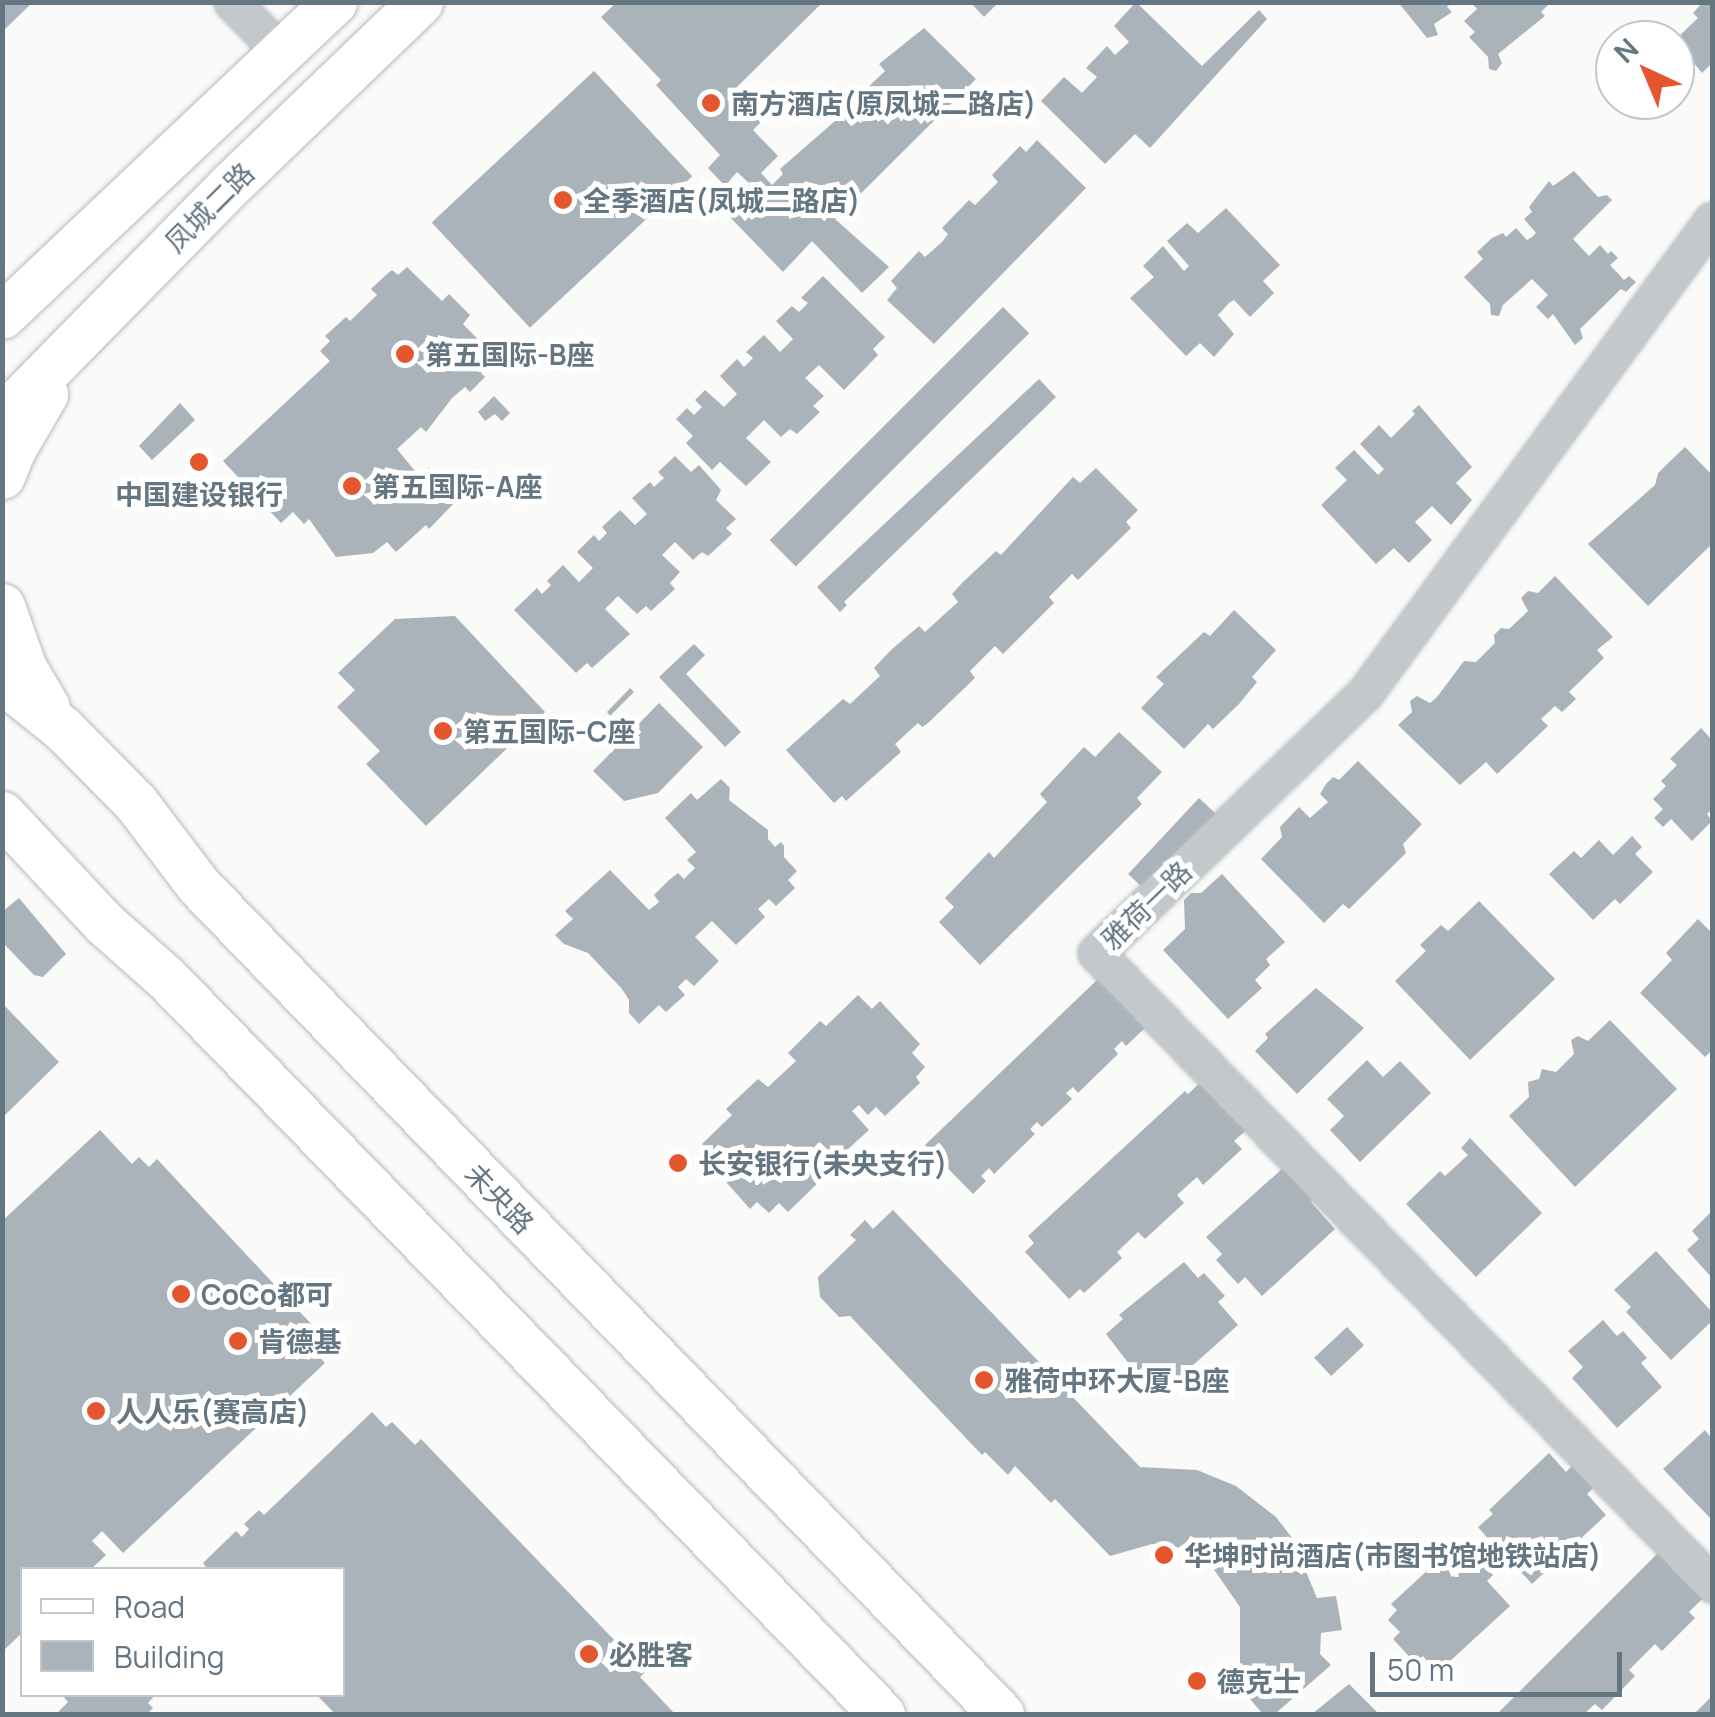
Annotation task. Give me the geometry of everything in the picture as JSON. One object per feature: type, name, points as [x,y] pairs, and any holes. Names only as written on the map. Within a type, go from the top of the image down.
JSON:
[{"type":"main road","points":[[5,313],[334,2]]},
{"type":"main road","name":"凤城二路","points":[[2,417],[420,2]]},
{"type":"main road","points":[[2,476],[41,400],[110,307]]},
{"type":"main road","points":[[2,606],[24,668],[63,729]]},
{"type":"main road","name":"未央路","points":[[2,680],[63,729],[136,803],[199,886],[1001,1714]]},
{"type":"main road","points":[[10,825],[105,924],[166,978],[882,1714]]},
{"type":"street","points":[[232,2],[279,50]]},
{"type":"street","name":"雅荷一路","points":[[1708,237],[1365,693],[1096,953],[1712,1584]]},
{"type":"building","points":[[2,2],[33,2],[2,32]]},
{"type":"building","points":[[617,2],[823,2],[736,88],[765,118],[753,130],[778,156],[761,173],[772,185],[783,174],[780,169],[835,121],[830,117],[856,90],[860,95],[885,71],[879,64],[924,28],[976,79],[835,219],[889,267],[862,293],[812,241],[783,272],[723,210],[750,184],[737,172],[725,186],[708,168],[720,155],[656,85],[661,80],[601,17]]},
{"type":"building","points":[[970,2],[999,2],[984,17]]},
{"type":"building","points":[[1136,2],[1202,66],[1259,10],[1267,19],[1150,148],[1135,134],[1105,164],[1041,101],[1064,77],[1082,93],[1097,77],[1086,68],[1107,46],[1115,55],[1129,42],[1114,26]]},
{"type":"building","points":[[1398,2],[1452,2],[1447,7],[1452,12],[1434,24],[1438,35],[1427,38]]},
{"type":"building","points":[[1471,2],[1551,2],[1541,12],[1545,16],[1498,54],[1502,63],[1496,71],[1489,69],[1488,57],[1469,37],[1475,32],[1464,21],[1477,9]]},
{"type":"building","points":[[1703,2],[1712,2],[1712,63],[1702,73],[1695,64],[1698,18],[1693,13]]},
{"type":"building","name":"全季酒店(凤城二路店)","points":[[594,71],[692,176],[530,328],[432,222]]},
{"type":"building","points":[[1037,140],[1086,188],[934,344],[887,300],[897,288],[891,281],[919,251],[925,257],[942,242],[948,234],[942,228],[969,200],[975,205],[998,182],[992,175],[1020,146],[1026,152]]},
{"type":"building","points":[[1574,171],[1598,197],[1607,195],[1612,200],[1573,239],[1589,256],[1600,245],[1608,254],[1611,251],[1618,258],[1610,265],[1624,280],[1629,276],[1636,282],[1626,292],[1621,289],[1580,329],[1583,338],[1575,345],[1553,314],[1548,319],[1536,307],[1548,295],[1532,279],[1503,305],[1499,316],[1491,315],[1490,304],[1464,277],[1483,259],[1477,252],[1492,238],[1503,233],[1506,237],[1516,228],[1527,240],[1532,237],[1536,233],[1524,219],[1532,212],[1529,207],[1549,181],[1553,186]]},
{"type":"building","points":[[1226,208],[1280,265],[1263,281],[1274,293],[1250,317],[1234,300],[1229,303],[1218,315],[1234,334],[1214,357],[1200,343],[1186,356],[1130,298],[1154,277],[1143,266],[1163,246],[1184,271],[1189,266],[1167,241],[1187,223],[1198,233]]},
{"type":"building","points":[[407,267],[442,301],[449,294],[470,315],[463,324],[496,358],[470,392],[465,387],[426,432],[421,427],[397,449],[419,476],[429,468],[458,499],[429,529],[426,525],[396,552],[387,542],[373,553],[336,557],[309,519],[304,524],[293,512],[281,523],[223,461],[330,361],[320,351],[330,341],[325,336],[346,317],[350,321],[377,295],[371,289],[386,275],[392,270],[398,275]]},
{"type":"building","points":[[823,276],[885,337],[873,349],[878,355],[844,390],[819,365],[805,378],[824,396],[813,406],[820,412],[797,434],[790,429],[781,437],[764,420],[746,438],[771,462],[746,486],[720,462],[712,470],[686,443],[693,436],[676,419],[687,408],[694,415],[702,407],[695,400],[705,390],[724,407],[737,394],[720,376],[737,359],[744,367],[753,358],[746,352],[764,335],[780,352],[793,339],[776,321],[792,306],[799,312],[808,303],[801,298]]},
{"type":"building","points":[[1003,307],[1029,333],[796,567],[770,540]]},
{"type":"building","points":[[1039,379],[1056,397],[844,602],[847,605],[840,612],[817,587]]},
{"type":"building","points":[[494,396],[510,413],[502,421],[495,414],[485,421],[478,412]]},
{"type":"building","points":[[180,403],[195,420],[152,460],[139,446]]},
{"type":"building","points":[[1419,405],[1472,467],[1456,483],[1472,500],[1451,525],[1432,506],[1415,522],[1432,540],[1409,563],[1394,548],[1376,564],[1321,505],[1347,480],[1335,468],[1354,450],[1378,475],[1384,469],[1360,444],[1379,425],[1391,438]]},
{"type":"building","points":[[1685,447],[1712,475],[1712,544],[1648,606],[1588,544],[1655,485],[1658,473]]},
{"type":"building","points":[[675,456],[691,472],[699,465],[721,490],[716,500],[736,519],[726,528],[732,534],[708,556],[702,552],[693,560],[675,542],[662,555],[680,572],[670,583],[675,589],[651,611],[646,606],[637,614],[618,596],[605,609],[630,634],[592,668],[587,663],[576,673],[514,610],[537,588],[542,594],[551,585],[547,581],[563,565],[579,582],[593,568],[577,552],[594,535],[599,541],[607,533],[602,527],[620,510],[635,525],[647,514],[632,498],[650,482],[654,487],[664,478],[658,472]]},
{"type":"building","points":[[1096,468],[1138,510],[1126,522],[1131,528],[1078,580],[1072,574],[1049,597],[1054,603],[1003,654],[995,646],[970,671],[975,678],[927,724],[922,727],[918,723],[895,744],[901,752],[846,801],[842,796],[834,803],[786,750],[843,699],[850,704],[880,676],[874,668],[891,650],[919,626],[925,632],[958,602],[952,594],[962,583],[996,551],[1001,555],[1073,477],[1080,483]]},
{"type":"building","points":[[1555,576],[1613,637],[1597,650],[1604,658],[1569,692],[1576,699],[1562,712],[1555,706],[1541,719],[1548,726],[1497,774],[1486,762],[1460,785],[1398,725],[1412,712],[1410,701],[1417,696],[1430,703],[1437,697],[1464,661],[1476,662],[1495,643],[1494,635],[1501,628],[1509,629],[1528,611],[1521,598],[1528,591],[1538,593]]},
{"type":"building","points":[[1234,610],[1276,650],[1252,677],[1257,682],[1239,704],[1213,729],[1208,724],[1184,749],[1141,708],[1164,684],[1156,677],[1204,632],[1210,636]]},
{"type":"building","name":"第五国际-C座","points":[[455,616],[545,712],[426,826],[366,764],[380,751],[337,707],[355,690],[338,673],[395,619]]},
{"type":"building","points":[[694,644],[705,655],[686,674],[741,732],[725,747],[659,677]]},
{"type":"building","points":[[630,688],[634,692],[610,716],[607,712]]},
{"type":"building","points":[[659,703],[703,747],[658,793],[624,801],[593,771]]},
{"type":"building","points":[[1701,728],[1712,740],[1712,809],[1707,814],[1712,821],[1692,841],[1671,819],[1663,827],[1654,818],[1663,809],[1653,799],[1666,786],[1661,781],[1677,765],[1670,759]]},
{"type":"building","points":[[1119,732],[1162,772],[1137,798],[1142,804],[980,965],[939,922],[954,907],[945,898],[989,852],[994,858],[1047,802],[1040,794],[1084,747],[1095,757]]},
{"type":"building","points":[[1358,761],[1422,824],[1403,844],[1406,853],[1349,909],[1343,904],[1324,923],[1261,859],[1282,837],[1280,827],[1299,807],[1310,818],[1328,802],[1320,794],[1326,784],[1333,777],[1339,780]]},
{"type":"building","points":[[721,779],[730,788],[729,800],[768,830],[768,839],[775,847],[781,842],[784,846],[784,857],[797,871],[788,880],[795,888],[776,906],[769,899],[758,909],[765,917],[736,945],[712,921],[695,937],[719,961],[694,986],[686,979],[678,987],[685,995],[666,1012],[659,1005],[639,1024],[629,1013],[629,1000],[622,989],[588,953],[564,944],[555,935],[573,919],[565,911],[610,870],[649,910],[659,902],[654,895],[669,880],[678,873],[684,879],[695,868],[687,860],[696,852],[665,818],[691,793],[697,800]]},
{"type":"building","points":[[1199,798],[1218,816],[1147,892],[1128,874]]},
{"type":"building","points":[[1632,836],[1642,847],[1635,854],[1653,872],[1620,904],[1615,899],[1593,920],[1549,874],[1574,851],[1581,858],[1599,840],[1613,855]]},
{"type":"building","points":[[1222,874],[1285,942],[1266,959],[1270,965],[1255,980],[1262,988],[1228,1019],[1163,950],[1185,929],[1184,900],[1191,893],[1201,893]]},
{"type":"building","points":[[19,898],[66,954],[43,977],[34,975],[2,942],[2,912]]},
{"type":"building","points":[[1479,901],[1555,979],[1470,1060],[1395,981],[1426,951],[1420,945],[1441,925],[1448,931]]},
{"type":"building","points":[[1698,919],[1712,933],[1712,1050],[1705,1057],[1640,993],[1672,960],[1666,953]]},
{"type":"building","points":[[1099,978],[1146,1027],[1126,1046],[1122,1041],[1114,1049],[1118,1054],[1078,1093],[1073,1087],[1066,1093],[1072,1099],[1042,1127],[1037,1122],[1030,1129],[1035,1134],[994,1174],[989,1168],[981,1176],[986,1181],[973,1194],[925,1145]]},
{"type":"building","points":[[1316,988],[1364,1028],[1297,1094],[1255,1051],[1268,1038],[1265,1034]]},
{"type":"building","points":[[858,995],[872,1009],[880,1001],[920,1044],[912,1053],[925,1067],[916,1077],[920,1083],[885,1116],[876,1107],[868,1115],[859,1105],[852,1111],[869,1130],[837,1159],[820,1142],[813,1148],[823,1159],[815,1166],[825,1176],[788,1212],[779,1203],[769,1213],[757,1202],[750,1209],[712,1166],[717,1161],[702,1144],[732,1115],[726,1109],[758,1079],[768,1087],[796,1061],[788,1053],[820,1021],[826,1026]]},
{"type":"building","points":[[2,1003],[59,1062],[2,1118]]},
{"type":"building","points":[[1610,1020],[1677,1089],[1575,1187],[1509,1116],[1529,1097],[1528,1082],[1539,1079],[1542,1069],[1556,1072],[1574,1054],[1571,1040],[1578,1036],[1588,1041]]},
{"type":"building","points":[[1367,1060],[1383,1077],[1400,1061],[1431,1093],[1360,1162],[1330,1130],[1344,1116],[1327,1099]]},
{"type":"building","points":[[1205,1078],[1250,1127],[1234,1141],[1242,1149],[1203,1185],[1197,1177],[1177,1195],[1184,1203],[1145,1239],[1138,1232],[1117,1252],[1122,1258],[1084,1293],[1080,1289],[1069,1299],[1025,1252],[1034,1243],[1028,1236],[1185,1091],[1188,1094]]},
{"type":"building","points":[[100,1130],[132,1164],[139,1157],[149,1167],[157,1159],[315,1328],[303,1339],[325,1363],[123,1553],[102,1531],[92,1541],[106,1555],[93,1567],[20,1567],[20,1635],[2,1652],[2,1221]]},
{"type":"building","points":[[1470,1138],[1542,1213],[1476,1277],[1406,1204],[1440,1171],[1445,1176],[1468,1155],[1461,1148]]},
{"type":"building","points":[[1283,1168],[1318,1195],[1311,1202],[1335,1229],[1262,1296],[1245,1277],[1238,1284],[1216,1260],[1222,1254],[1206,1237]]},
{"type":"building","points":[[893,1210],[1140,1467],[1197,1470],[1236,1486],[1276,1517],[1292,1538],[1317,1598],[1336,1596],[1342,1630],[1321,1633],[1320,1654],[1331,1665],[1276,1713],[1262,1713],[1236,1683],[1240,1673],[1240,1607],[1208,1561],[1172,1545],[1152,1544],[1110,1556],[1055,1499],[1051,1503],[1015,1466],[1008,1475],[985,1452],[982,1455],[850,1316],[839,1317],[820,1297],[818,1277],[856,1240],[850,1235],[865,1220],[873,1229]]},
{"type":"building","points":[[1712,1211],[1712,1278],[1687,1250],[1699,1239],[1692,1231]]},
{"type":"building","points":[[1656,1251],[1712,1312],[1712,1321],[1671,1360],[1626,1312],[1631,1307],[1614,1290]]},
{"type":"building","points":[[1184,1262],[1198,1278],[1204,1273],[1225,1296],[1218,1302],[1238,1325],[1164,1391],[1143,1367],[1136,1373],[1106,1334],[1123,1319],[1119,1315]]},
{"type":"building","points":[[1603,1320],[1617,1336],[1623,1331],[1647,1358],[1641,1363],[1662,1387],[1617,1428],[1572,1378],[1583,1367],[1568,1351]]},
{"type":"building","points":[[1347,1327],[1364,1345],[1331,1376],[1314,1358]]},
{"type":"building","points":[[372,1412],[386,1427],[392,1422],[415,1445],[421,1439],[645,1672],[640,1677],[675,1714],[335,1714],[319,1697],[345,1697],[345,1567],[206,1567],[203,1563],[236,1531],[242,1537],[249,1529],[244,1524],[259,1510],[264,1515]]},
{"type":"building","points":[[1705,1430],[1712,1439],[1712,1520],[1663,1469]]},
{"type":"building","points":[[1549,1453],[1566,1472],[1572,1466],[1593,1488],[1587,1494],[1606,1515],[1532,1584],[1511,1561],[1504,1567],[1484,1546],[1490,1541],[1478,1527],[1493,1514],[1489,1510]]},
{"type":"building","points":[[1454,1546],[1471,1564],[1477,1558],[1493,1575],[1487,1581],[1510,1606],[1437,1673],[1423,1656],[1415,1663],[1393,1639],[1400,1632],[1388,1620],[1397,1610],[1391,1604]]},
{"type":"building","points":[[1659,1552],[1704,1597],[1689,1612],[1695,1618],[1662,1651],[1655,1644],[1629,1670],[1635,1676],[1602,1710],[1595,1704],[1584,1714],[1497,1714]]},
{"type":"building","points":[[1349,1684],[1379,1714],[1312,1714]]},
{"type":"building","points":[[1712,1696],[1712,1714],[1694,1714]]},
{"type":"building","points":[[64,1697],[153,1697],[148,1703],[153,1708],[147,1714],[56,1714],[68,1702]]},
{"type":"place","name":"南方酒店(原凤城二路店)","points":[[711,103]]},
{"type":"place","name":"全季酒店(凤城二路店)","points":[[563,200]]},
{"type":"place","name":"第五国际-B座","points":[[405,354]]},
{"type":"place","name":"中国建设银行","points":[[199,462]]},
{"type":"place","name":"第五国际-A座","points":[[352,486]]},
{"type":"place","name":"第五国际-C座","points":[[443,731]]},
{"type":"place","name":"长安银行(未央支行)","points":[[678,1163]]},
{"type":"place","name":"CoCo都可","points":[[181,1294]]},
{"type":"place","name":"肯德基","points":[[238,1341]]},
{"type":"place","name":"雅荷中环大厦-B座","points":[[984,1380]]},
{"type":"place","name":"人人乐(赛高店)","points":[[96,1411]]},
{"type":"place","name":"华坤时尚酒店(市图书馆地铁站店)","points":[[1164,1555]]},
{"type":"place","name":"必胜客","points":[[589,1654]]},
{"type":"place","name":"德克士","points":[[1197,1681]]}]
